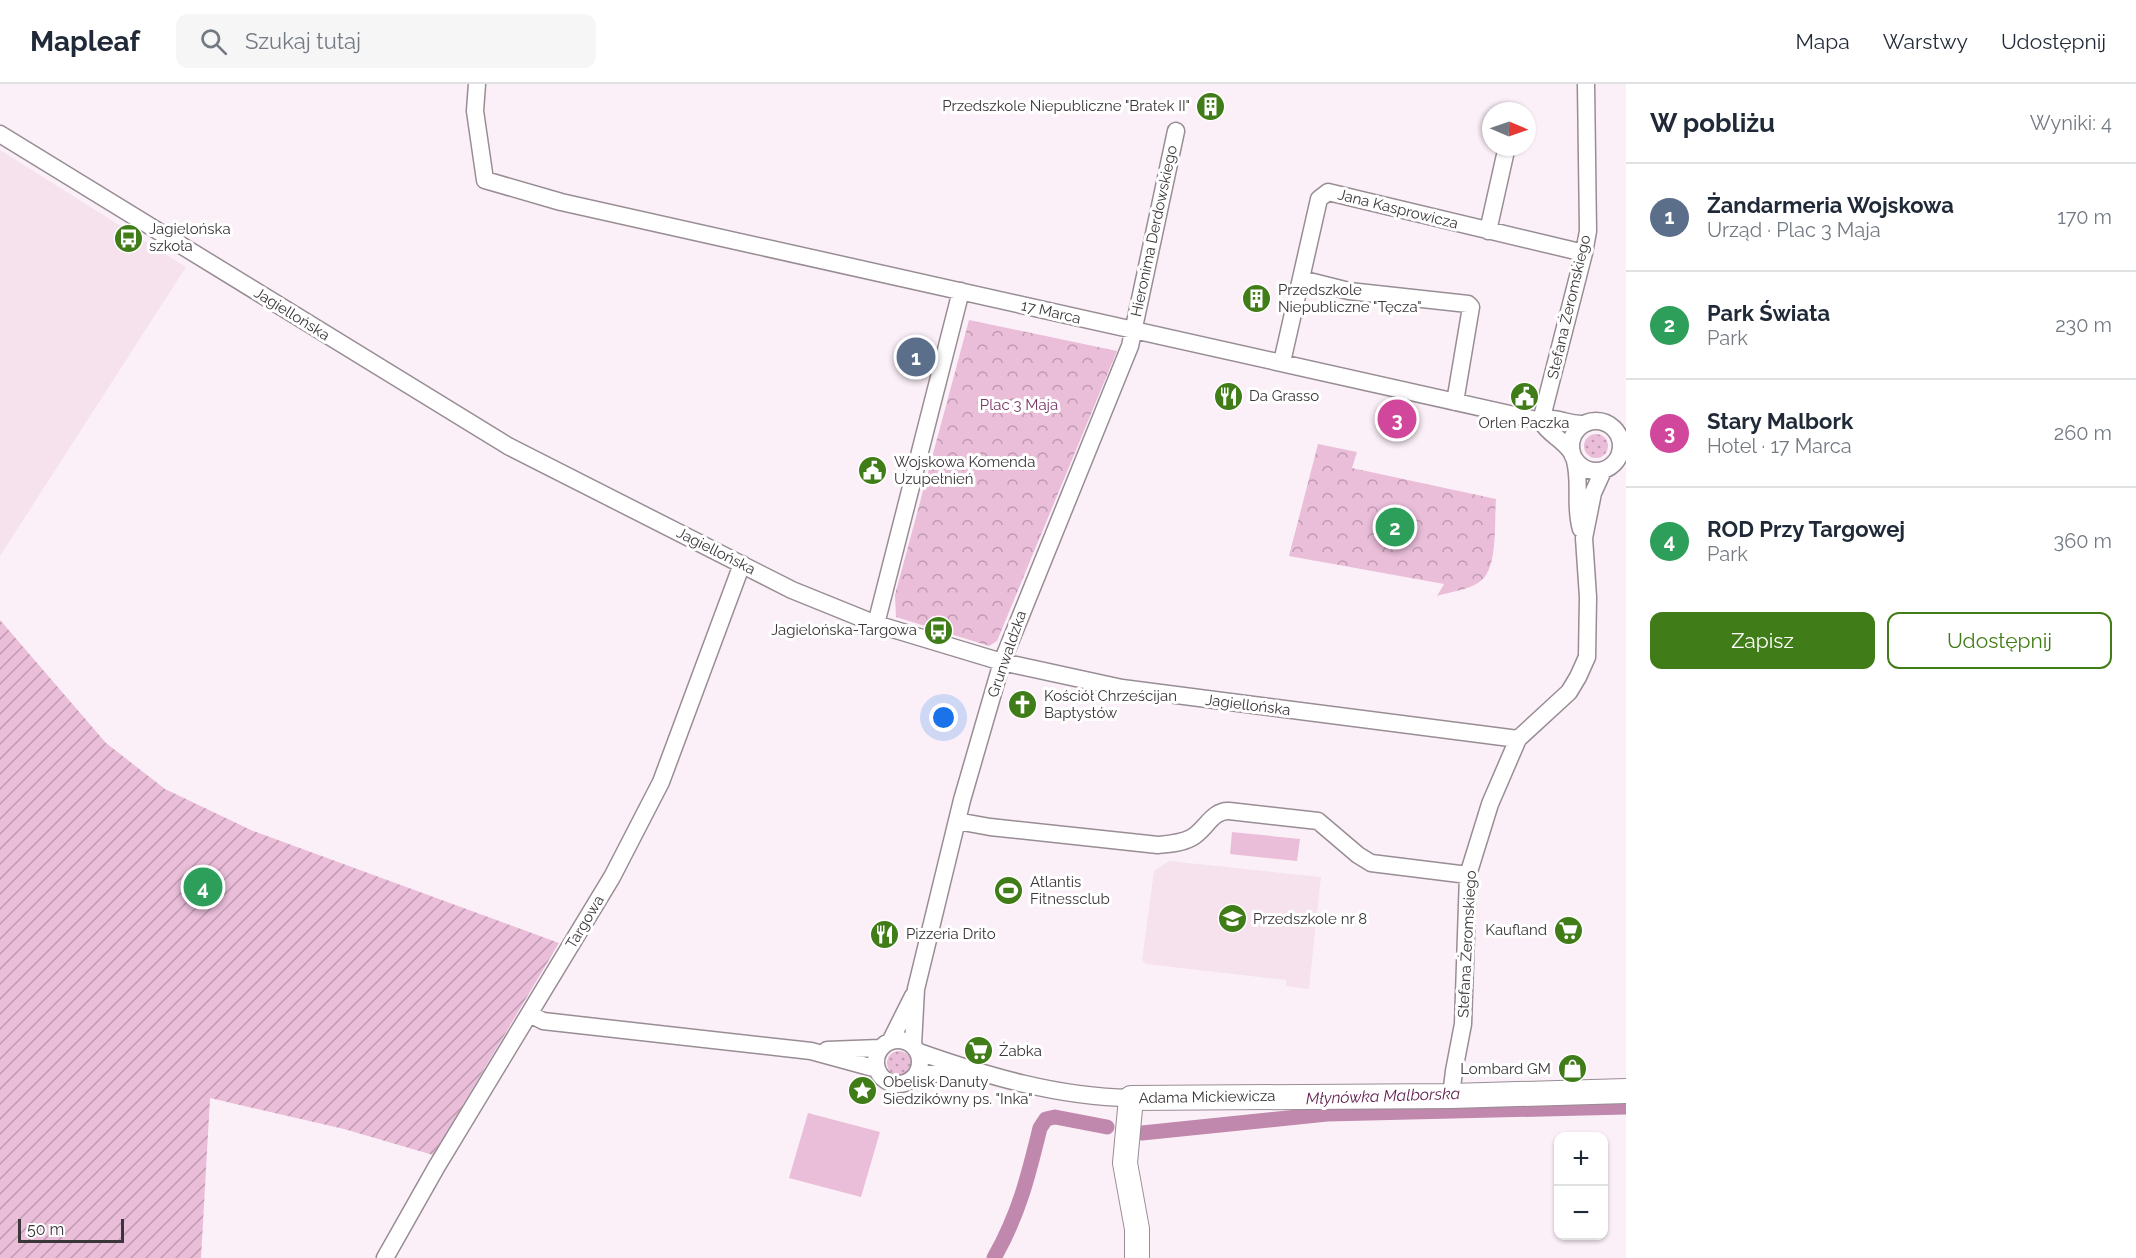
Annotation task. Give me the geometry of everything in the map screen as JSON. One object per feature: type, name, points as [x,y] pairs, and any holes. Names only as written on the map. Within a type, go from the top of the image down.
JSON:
[{"type":"street","name":"17 Marca","points":[[477,84],[475,111],[485,180],[561,202],[1133,331],[1282,362],[1541,422],[1553,418],[1573,425],[1584,424]]},
{"type":"street","name":"Stefana Żeromskiego","points":[[1541,422],[1584,253],[1588,219],[1586,84]]},
{"type":"street","name":"Hieronima Derdowskiego","points":[[1133,331],[1176,131]]},
{"type":"street","name":"Jagiellońska","points":[[0,134],[508,446],[792,590],[876,624],[1002,662],[1122,688],[1518,739]]},
{"type":"street","points":[[1488,231],[1505,156]]},
{"type":"street","name":"Jana Kasprowicza","points":[[1282,362],[1319,199],[1328,192],[1584,253]]},
{"type":"street","points":[[1301,279],[1349,291],[1468,304],[1471,307],[1469,323],[1455,402]]},
{"type":"street","points":[[876,624],[962,291]]},
{"type":"street","name":"Grunwaldzka","points":[[916,1048],[916,989],[957,821],[1002,662],[1129,349],[1133,331]]},
{"type":"street","points":[[1541,422],[1547,431],[1565,444],[1574,457],[1588,470],[1603,471],[1622,457],[1623,436],[1608,423],[1591,421],[1584,424],[1573,436],[1574,457]]},
{"type":"street","name":"Stefana Żeromskiego","points":[[1451,1096],[1463,1024],[1468,874],[1490,804],[1518,739],[1569,692],[1587,657],[1588,597],[1584,538],[1579,522],[1579,474],[1574,457]]},
{"type":"street","name":"Stefana Żeromskiego","points":[[1584,538],[1593,493],[1603,471]]},
{"type":"street","name":"Targowa","points":[[385,1258],[437,1166],[612,877],[662,782],[742,564]]},
{"type":"street","points":[[957,821],[990,827],[1158,845],[1192,838],[1219,813],[1229,811],[1318,821],[1358,855],[1371,862],[1468,874]]},
{"type":"street","name":"Grunwaldzka","points":[[886,1044],[916,989]]},
{"type":"street","points":[[530,1014],[543,1021],[811,1051],[877,1069]]},
{"type":"street","points":[[811,1051],[886,1044],[902,1040],[916,1048],[921,1064],[916,1076],[906,1083],[898,1084],[885,1080],[877,1069],[877,1054],[886,1044]]},
{"type":"street","name":"Adama Mickiewicza","points":[[916,1048],[972,1071],[1047,1089],[1108,1098],[1451,1096],[1626,1091]]},
{"type":"street","name":"Adama Mickiewicza","points":[[916,1076],[972,1071]]},
{"type":"street","points":[[1131,1098],[1125,1163],[1137,1229],[1137,1258]]},
{"type":"shaded area","points":[[0,150],[186,267],[0,556]]},
{"type":"shaded area","name":"Przedszkole nr 8","points":[[1169,861],[1321,877],[1309,989],[1286,986],[1286,980],[1146,964],[1142,960],[1154,871]]},
{"type":"green space","name":"Plac 3 Maja","points":[[969,320],[1117,351],[997,641],[989,646],[896,617],[895,595]]},
{"type":"green space","points":[[1596,434],[1605,437],[1608,446],[1605,455],[1596,458],[1587,455],[1584,446],[1587,437]]},
{"type":"green space","points":[[1318,444],[1357,452],[1352,468],[1496,499],[1494,545],[1485,577],[1468,587],[1437,596],[1444,584],[1289,556]]},
{"type":"green space","points":[[0,620],[106,743],[165,789],[253,831],[559,943],[433,1155],[344,1129],[210,1098],[201,1258],[0,1258]]},
{"type":"green space","points":[[1232,832],[1300,839],[1297,861],[1230,854]]},
{"type":"green space","points":[[899,1051],[907,1055],[911,1063],[907,1071],[899,1075],[891,1071],[887,1063],[891,1055]]},
{"type":"green space","points":[[808,1113],[880,1132],[861,1197],[789,1178]]},
{"type":"waterway","name":"Młynówka Malborska","points":[[1142,1133],[1327,1114],[1626,1107]]},
{"type":"waterway","name":"Młynówka Malborska","points":[[994,1258],[1016,1210],[1027,1179],[1040,1128],[1046,1119],[1055,1117],[1107,1127]]},
{"type":"place","name":"Przedszkole Niepubliczne \"Bratek II\"","points":[[1211,106]]},
{"type":"place","name":"Jagielońska szkoła","points":[[128,238]]},
{"type":"place","name":"Przedszkole Niepubliczne \"Tęcza\"","points":[[1257,299]]},
{"type":"place","name":"Żandarmeria Wojskowa","points":[[916,357]]},
{"type":"place","name":"Da Grasso","points":[[1228,396]]},
{"type":"place","name":"Orlen Paczka","points":[[1524,396]]},
{"type":"place","name":"Stary Malbork","points":[[1397,419]]},
{"type":"place","name":"Wojskowa Komenda Uzupełnień","points":[[873,471]]},
{"type":"place","name":"Park Świata","points":[[1395,527]]},
{"type":"place","name":"Jagielońska-Targowa","points":[[938,630]]},
{"type":"place","name":"Kościół Chrześcijan Baptystów","points":[[1023,705]]},
{"type":"place","name":"ROD Przy Targowej","points":[[203,887]]},
{"type":"place","name":"Atlantis Fitnessclub","points":[[1009,891]]},
{"type":"place","name":"Przedszkole nr 8","points":[[1232,919]]},
{"type":"place","name":"Kaufland","points":[[1568,930]]},
{"type":"place","name":"Pizzeria Drito","points":[[885,934]]},
{"type":"place","name":"Żabka","points":[[978,1051]]},
{"type":"place","name":"Lombard GM","points":[[1572,1069]]},
{"type":"place","name":"Obelisk Danuty Siedzikówny ps. \"Inka\"","points":[[862,1091]]}]
